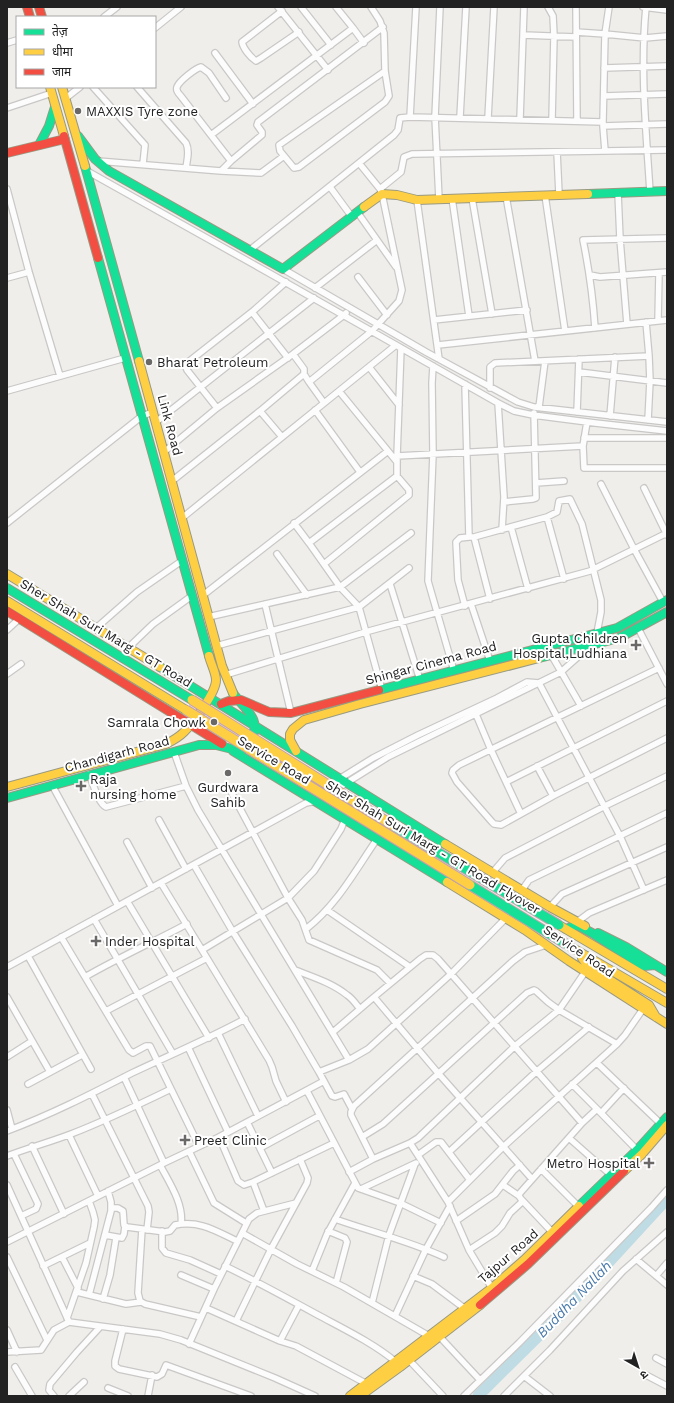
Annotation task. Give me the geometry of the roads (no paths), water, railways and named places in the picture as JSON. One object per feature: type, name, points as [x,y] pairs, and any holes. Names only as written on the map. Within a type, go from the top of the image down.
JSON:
[{"type":"main road","name":"Link Road","points":[[62,88],[87,171],[182,518],[216,680],[216,686],[211,697],[190,724]]},
{"type":"main road","name":"Link Road","points":[[51,90],[125,358],[183,560],[208,617],[225,675],[237,699],[252,717],[256,727]]},
{"type":"main road","points":[[38,145],[49,126],[56,106]]},
{"type":"main road","points":[[77,136],[96,160],[117,176],[278,267],[355,215],[381,191],[416,200],[667,191]]},
{"type":"main road","points":[[7,153],[65,138]]},
{"type":"main road","name":"Service Road","points":[[7,574],[211,697],[256,727],[345,780],[400,816],[550,907],[621,944],[667,972]]},
{"type":"main road","name":"Sher Shah Suri Marg - GT Road","points":[[7,588],[192,700]]},
{"type":"main road","name":"Sher Shah Suri Marg - GT Road","points":[[7,601],[186,710]]},
{"type":"main road","name":"Shingar Cinema Road","points":[[237,699],[270,712],[291,713],[616,628],[665,601]]},
{"type":"main road","name":"Service Road","points":[[7,611],[233,750],[311,801],[345,819],[506,918],[585,972],[667,1024]]},
{"type":"main road","name":"Shingar Cinema Road","points":[[296,751],[290,740],[290,734],[293,728],[304,720],[360,704],[589,647],[619,638],[667,612]]},
{"type":"main road","points":[[221,704],[237,699]]},
{"type":"main road","name":"Sher Shah Suri Marg - GT Road Flyover","points":[[192,700],[361,806],[667,989]]},
{"type":"main road","name":"Sher Shah Suri Marg - GT Road Flyover","points":[[186,710],[581,953],[667,1003]]},
{"type":"main road","name":"Chandigarh Road","points":[[7,787],[166,744],[179,737],[190,724]]},
{"type":"main road","points":[[233,750],[240,751],[247,746],[256,727]]},
{"type":"main road","name":"Chandigarh Road","points":[[7,798],[89,774],[208,744],[216,744],[233,750]]},
{"type":"main road","points":[[566,929],[577,925],[644,966],[655,965]]},
{"type":"main road","points":[[581,953],[582,958],[588,966],[649,1005],[656,1017]]},
{"type":"main road","name":"Tajpur Road","points":[[360,1396],[439,1336],[544,1251],[642,1154],[664,1125],[667,1116]]},
{"type":"main road","name":"Tajpur Road","points":[[350,1396],[464,1308],[494,1290],[664,1125]]},
{"type":"street","points":[[105,16],[117,7]]},
{"type":"street","points":[[156,27],[181,7]]},
{"type":"street","points":[[301,7],[331,45]]},
{"type":"street","points":[[336,7],[364,43]]},
{"type":"street","points":[[371,7],[383,27],[385,71],[389,96],[385,102],[298,167],[294,168],[284,156],[279,146],[385,71]]},
{"type":"street","points":[[410,117],[416,7]]},
{"type":"street","points":[[439,199],[435,116],[440,7]]},
{"type":"street","points":[[460,117],[466,7]]},
{"type":"street","points":[[488,118],[494,7]]},
{"type":"street","points":[[520,119],[524,7]]},
{"type":"street","points":[[548,7],[553,16],[554,36],[552,120]]},
{"type":"street","points":[[576,7],[577,121]]},
{"type":"street","points":[[605,151],[603,124],[604,68],[605,34],[609,7]]},
{"type":"street","points":[[650,192],[645,125],[643,38],[644,7],[667,10]]},
{"type":"street","points":[[299,32],[256,61],[243,46],[242,42],[280,9],[299,32],[328,70]]},
{"type":"street","points":[[221,171],[262,135],[262,132],[257,124],[383,27]]},
{"type":"street","points":[[211,135],[353,28]]},
{"type":"street","points":[[523,35],[554,36],[605,34],[643,38],[667,36]]},
{"type":"street","points":[[215,53],[253,104]]},
{"type":"street","points":[[604,68],[667,66]]},
{"type":"street","points":[[226,98],[209,73],[201,67],[197,68],[186,77],[177,87],[180,96],[232,161]]},
{"type":"street","points":[[66,98],[79,88]]},
{"type":"street","points":[[94,88],[145,145],[143,164]]},
{"type":"street","points":[[138,88],[186,143],[188,147],[188,154],[186,168]]},
{"type":"street","points":[[7,108],[51,90]]},
{"type":"street","points":[[604,96],[667,94]]},
{"type":"street","points":[[250,250],[330,187],[395,133],[398,130],[400,118],[435,116],[577,121],[603,124],[667,124]]},
{"type":"street","points":[[381,191],[401,172],[404,158],[408,154],[667,150]]},
{"type":"street","points":[[557,152],[559,194]]},
{"type":"street","points":[[96,160],[261,173],[284,156]]},
{"type":"street","points":[[309,382],[375,327],[387,315],[401,297],[402,290],[381,191],[359,163]]},
{"type":"street","points":[[87,171],[314,298],[347,311],[375,327],[398,346],[498,404],[514,411],[535,410],[576,412],[667,422]]},
{"type":"street","points":[[330,187],[377,240],[397,269]]},
{"type":"street","points":[[7,189],[29,272],[60,376]]},
{"type":"street","points":[[618,193],[622,275],[627,324]]},
{"type":"street","points":[[545,195],[565,331]]},
{"type":"street","points":[[506,196],[535,361]]},
{"type":"street","points":[[452,198],[469,316]]},
{"type":"street","points":[[472,198],[492,314]]},
{"type":"street","points":[[416,200],[439,359]]},
{"type":"street","points":[[594,328],[590,275],[583,240],[667,238]]},
{"type":"street","points":[[315,288],[377,240]]},
{"type":"street","points":[[269,273],[278,267],[315,288],[347,311],[375,327],[535,410],[586,422],[667,431]]},
{"type":"street","points":[[7,278],[29,272]]},
{"type":"street","points":[[590,275],[600,277],[667,272]]},
{"type":"street","points":[[658,273],[658,321]]},
{"type":"street","points":[[358,277],[387,315]]},
{"type":"street","points":[[217,408],[187,370],[187,363],[252,312],[286,282]]},
{"type":"street","points":[[156,422],[314,298]]},
{"type":"street","points":[[434,320],[527,310]]},
{"type":"street","points":[[164,452],[217,408],[290,356],[347,311]]},
{"type":"street","points":[[252,312],[269,333],[304,369],[304,374],[324,403]]},
{"type":"street","points":[[438,345],[667,320]]},
{"type":"street","points":[[646,322],[650,381],[648,420]]},
{"type":"street","points":[[182,518],[369,367],[398,346]]},
{"type":"street","points":[[324,564],[409,495],[408,490],[397,476],[399,405],[398,346]]},
{"type":"street","points":[[490,388],[490,367],[493,364],[649,356]]},
{"type":"street","points":[[610,416],[615,357]]},
{"type":"street","points":[[7,391],[125,358]]},
{"type":"street","points":[[576,412],[579,359]]},
{"type":"street","points":[[504,502],[534,499],[536,496],[534,448],[535,410],[545,361]]},
{"type":"street","points":[[433,366],[433,454],[428,581],[454,671]]},
{"type":"street","points":[[369,367],[399,405]]},
{"type":"street","points":[[579,372],[667,383]]},
{"type":"street","points":[[172,481],[304,374]]},
{"type":"street","points":[[464,384],[466,452],[472,537],[490,599]]},
{"type":"street","points":[[339,391],[397,459]]},
{"type":"street","points":[[498,404],[504,502],[502,530]]},
{"type":"street","points":[[315,410],[360,472]]},
{"type":"street","points":[[260,411],[282,437]]},
{"type":"street","points":[[7,523],[142,416],[153,412]]},
{"type":"street","points":[[586,422],[583,446],[584,468],[667,468]]},
{"type":"street","points":[[584,438],[667,438]]},
{"type":"street","points":[[397,459],[433,454],[583,446]]},
{"type":"street","points":[[128,648],[153,624],[198,595],[388,450]]},
{"type":"street","points":[[309,543],[397,476]]},
{"type":"street","points":[[536,483],[564,481]]},
{"type":"street","points":[[602,484],[634,549],[665,601]]},
{"type":"street","points":[[225,675],[366,632],[437,614],[594,570],[667,533],[644,488]]},
{"type":"street","points":[[490,661],[458,580],[456,542],[460,538],[472,537],[502,530],[547,517],[557,512],[559,502],[570,499],[582,524],[602,606],[597,633]]},
{"type":"street","points":[[547,517],[564,579]]},
{"type":"street","points":[[294,523],[340,587],[359,607],[382,690]]},
{"type":"street","points":[[511,527],[528,589]]},
{"type":"street","points":[[208,617],[340,587],[410,533]]},
{"type":"street","points":[[277,554],[307,594]]},
{"type":"street","points":[[95,628],[137,592],[183,560]]},
{"type":"street","points":[[216,646],[359,607],[409,568]]},
{"type":"street","points":[[390,584],[420,680]]},
{"type":"street","points":[[264,604],[291,713]]},
{"type":"street","points":[[7,630],[19,619]]},
{"type":"street","points":[[638,628],[667,684]]},
{"type":"street","points":[[549,646],[557,666],[581,706]]},
{"type":"street","points":[[7,967],[311,801],[345,780],[373,758],[418,735],[561,672],[589,647]]},
{"type":"street","points":[[7,674],[21,664]]},
{"type":"street","points":[[658,668],[455,768],[452,773],[494,824],[501,825],[553,796],[667,738]]},
{"type":"street","points":[[539,683],[605,806],[644,890]]},
{"type":"street","points":[[506,782],[667,701]]},
{"type":"street","points":[[475,711],[491,750],[521,814]]},
{"type":"street","points":[[174,752],[186,786],[222,850],[349,1060]]},
{"type":"street","points":[[537,766],[553,796]]},
{"type":"street","points":[[89,774],[103,805],[106,807],[186,786]]},
{"type":"street","points":[[493,872],[505,858],[605,806],[667,776]]},
{"type":"street","points":[[52,785],[118,906]]},
{"type":"street","points":[[229,788],[306,929],[310,941],[377,970],[390,984]]},
{"type":"street","points":[[522,890],[526,882],[529,880],[667,813]]},
{"type":"street","points":[[202,950],[288,898],[314,871],[341,829],[345,819]]},
{"type":"street","points":[[159,820],[186,869]]},
{"type":"street","points":[[306,929],[327,910],[350,882],[377,839]]},
{"type":"street","points":[[127,842],[152,888]]},
{"type":"street","points":[[550,907],[562,894],[667,847]]},
{"type":"street","points":[[194,865],[333,1097],[343,1094],[345,1095],[352,1109],[351,1115],[373,1159]]},
{"type":"street","points":[[577,922],[589,913],[667,880]]},
{"type":"street","points":[[161,883],[245,1019],[272,1067],[276,1081],[286,1102]]},
{"type":"street","points":[[127,901],[209,1038]]},
{"type":"street","points":[[327,910],[410,966]]},
{"type":"street","points":[[319,1072],[349,1060],[368,1049],[451,974],[506,918]]},
{"type":"street","points":[[94,919],[174,1054]]},
{"type":"street","points":[[85,977],[117,958],[186,924]]},
{"type":"street","points":[[61,937],[131,1052],[134,1053],[148,1046],[152,1048],[199,1146]]},
{"type":"street","points":[[352,1109],[472,998],[520,956],[525,952],[546,944]]},
{"type":"street","points":[[333,1032],[410,966],[426,955],[433,955],[515,1046],[582,1124]]},
{"type":"street","points":[[28,956],[91,1069]]},
{"type":"street","points":[[106,1011],[207,958]]},
{"type":"street","points":[[295,970],[330,984],[348,995],[360,1009]]},
{"type":"street","points":[[349,1172],[418,1138],[515,1046],[559,1010],[585,972]]},
{"type":"street","points":[[362,1137],[383,1124],[493,1023],[527,993],[534,990],[559,1010],[617,1044]]},
{"type":"street","points":[[7,997],[50,1072]]},
{"type":"street","points":[[374,997],[417,1049],[532,1179]]},
{"type":"street","points":[[394,1316],[449,1204],[470,1180],[503,1147],[617,1044],[643,1009]]},
{"type":"street","points":[[7,1110],[10,1130],[52,1114],[157,1061],[218,1034],[245,1019]]},
{"type":"street","points":[[449,1152],[537,1071],[589,1027]]},
{"type":"street","points":[[218,1034],[258,1116]]},
{"type":"street","points":[[7,1058],[32,1041]]},
{"type":"street","points":[[188,1047],[228,1132]]},
{"type":"street","points":[[28,1084],[82,1055]]},
{"type":"street","points":[[596,1063],[664,1125]]},
{"type":"street","points":[[124,1077],[179,1204],[181,1217],[180,1224]]},
{"type":"street","points":[[7,1242],[228,1132],[324,1081]]},
{"type":"street","points":[[572,1084],[637,1150]]},
{"type":"street","points":[[519,1196],[522,1190],[582,1124],[624,1088]]},
{"type":"street","points":[[7,1156],[32,1146],[69,1135],[171,1089]]},
{"type":"street","points":[[307,1091],[355,1183],[361,1189],[400,1203],[441,1223]]},
{"type":"street","points":[[92,1094],[149,1208],[145,1229],[138,1293],[141,1302]]},
{"type":"street","points":[[260,1148],[319,1116]]},
{"type":"street","points":[[247,1122],[272,1173]]},
{"type":"street","points":[[69,1135],[98,1196]]},
{"type":"street","points":[[218,1137],[238,1181],[244,1185],[334,1143]]},
{"type":"street","points":[[569,1138],[611,1175]]},
{"type":"street","points":[[372,1303],[389,1235],[415,1164],[438,1141],[441,1142],[470,1180]]},
{"type":"street","points":[[410,1143],[449,1204],[469,1250],[494,1290]]},
{"type":"street","points":[[32,1146],[64,1214]]},
{"type":"street","points":[[189,1151],[214,1203],[246,1223]]},
{"type":"street","points":[[14,1154],[38,1204],[36,1209],[21,1216]]},
{"type":"street","points":[[236,1321],[271,1249],[307,1183],[308,1178],[300,1159]]},
{"type":"street","points":[[361,1189],[415,1164]]},
{"type":"street","points":[[456,1221],[492,1197],[513,1171],[520,1165]]},
{"type":"street","points":[[541,1169],[579,1207]]},
{"type":"street","points":[[253,1182],[264,1210]]},
{"type":"street","points":[[312,1271],[328,1231],[355,1183]]},
{"type":"street","points":[[7,1185],[68,1320]]},
{"type":"street","points":[[503,1185],[519,1196],[553,1233]]},
{"type":"street","points":[[464,1396],[524,1337],[667,1190]]},
{"type":"street","points":[[89,1295],[112,1208],[108,1191]]},
{"type":"street","points":[[7,1352],[39,1350],[44,1347],[54,1330],[68,1320],[78,1290],[95,1220],[89,1201]]},
{"type":"street","points":[[469,1250],[495,1233],[502,1226],[510,1213],[523,1202]]},
{"type":"street","points":[[189,1344],[237,1241],[252,1215],[264,1210],[296,1203]]},
{"type":"street","points":[[105,1235],[116,1238],[123,1236],[125,1226],[123,1211],[118,1208],[112,1208]]},
{"type":"street","points":[[335,1218],[389,1235],[444,1257]]},
{"type":"street","points":[[125,1226],[168,1231],[174,1225],[202,1225],[237,1241]]},
{"type":"street","points":[[162,1231],[162,1248],[166,1253],[190,1260],[221,1274]]},
{"type":"street","points":[[328,1231],[344,1237],[347,1242],[336,1283]]},
{"type":"street","points":[[508,1394],[604,1291],[636,1259],[667,1232]]},
{"type":"street","points":[[242,1233],[336,1283],[429,1336]]},
{"type":"street","points":[[103,1299],[110,1275],[116,1238]]},
{"type":"street","points":[[44,1266],[90,1243]]},
{"type":"street","points":[[7,1257],[47,1340]]},
{"type":"street","points":[[62,1257],[78,1290],[89,1295],[126,1304],[141,1302],[201,1317]]},
{"type":"street","points":[[636,1259],[667,1285]]},
{"type":"street","points":[[656,1276],[667,1263]]},
{"type":"street","points":[[225,1266],[338,1325],[396,1362]]},
{"type":"street","points":[[181,1275],[214,1289]]},
{"type":"street","points":[[413,1276],[432,1284],[464,1308]]},
{"type":"street","points":[[280,1341],[299,1305]]},
{"type":"street","points":[[206,1308],[280,1341],[296,1346],[367,1384]]},
{"type":"street","points":[[68,1320],[100,1327],[123,1328],[169,1336],[275,1378],[315,1396]]},
{"type":"street","points":[[54,1396],[49,1390],[50,1384],[100,1327]]},
{"type":"street","points":[[123,1328],[115,1362],[115,1366],[119,1369],[157,1377],[161,1376],[165,1366],[168,1365],[250,1396]]},
{"type":"street","points":[[7,1330],[18,1352]]},
{"type":"street","points":[[439,1336],[480,1380]]},
{"type":"street","points":[[656,1358],[667,1364]]},
{"type":"street","points":[[408,1360],[443,1396]]},
{"type":"street","points":[[15,1368],[32,1396]]},
{"type":"street","points":[[148,1396],[152,1375]]},
{"type":"street","points":[[524,1376],[550,1396]]},
{"type":"street","points":[[646,1376],[667,1386]]},
{"type":"street","points":[[69,1396],[84,1382]]},
{"type":"street","points":[[108,1388],[128,1396]]},
{"type":"waterway","name":"Buddha Nallah","points":[[478,1396],[565,1310],[667,1199]]},
{"type":"place","name":"MAXXIS Tyre zone","points":[[78,111]]},
{"type":"place","name":"Bharat Petroleum","points":[[149,362]]},
{"type":"place","name":"Gupta Children Hospital,Ludhiana","points":[[636,645]]},
{"type":"place","name":"Samrala Chowk","points":[[214,722]]},
{"type":"place","name":"Gurdwara Sahib","points":[[228,773]]},
{"type":"place","name":"Raja nursing home","points":[[81,786]]},
{"type":"place","name":"Inder Hospital","points":[[96,941]]},
{"type":"place","name":"Preet Clinic","points":[[185,1140]]},
{"type":"place","name":"Metro Hospital","points":[[649,1163]]}]
